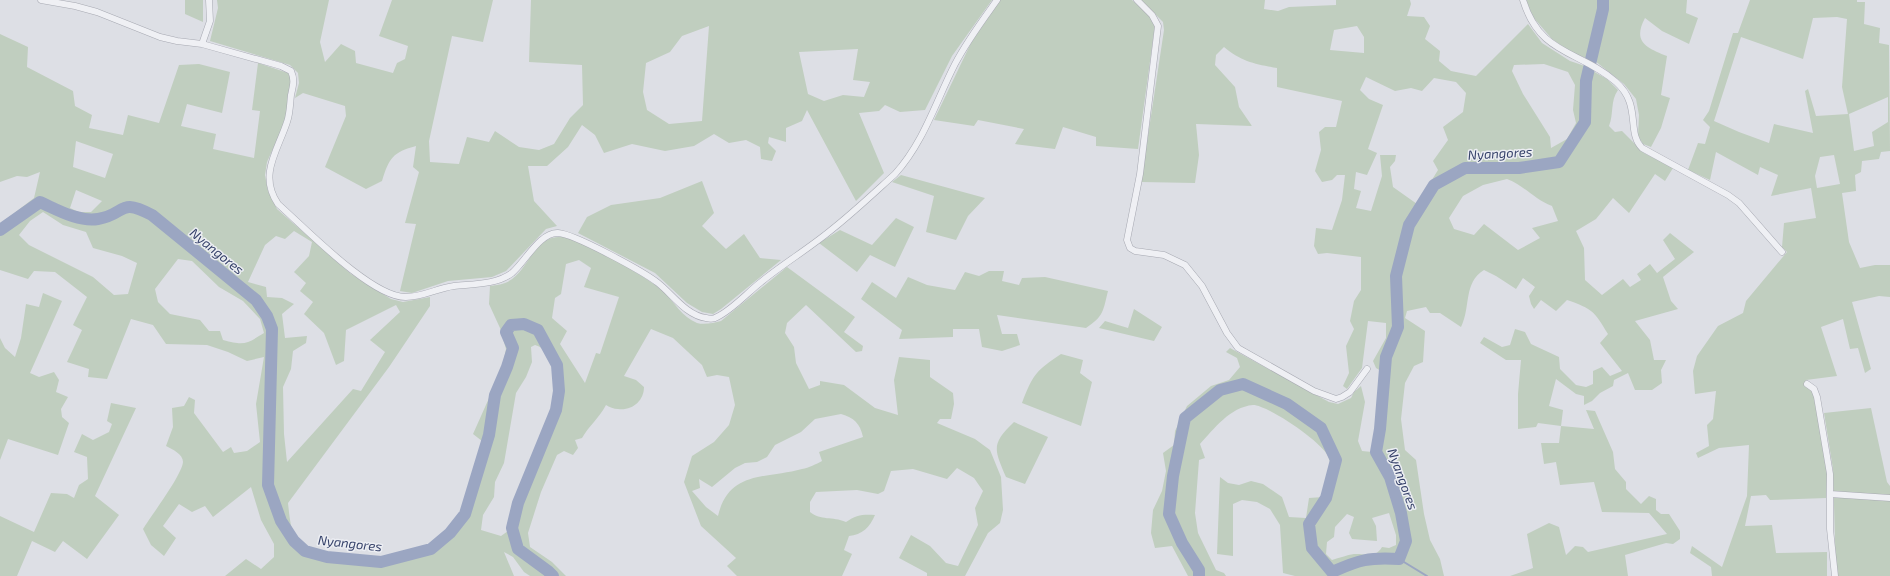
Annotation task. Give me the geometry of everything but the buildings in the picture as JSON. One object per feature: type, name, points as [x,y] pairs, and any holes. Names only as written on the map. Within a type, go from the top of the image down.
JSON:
[{"type":"street","points":[[41,0],[75,6],[97,12],[160,37],[202,44],[281,66],[291,71],[294,80],[288,121],[270,165],[270,185],[274,198],[278,204],[356,274],[389,293],[406,297],[450,286],[497,280],[510,275],[540,241],[556,232],[582,240],[636,269],[658,283],[691,313],[700,317],[711,319],[717,318],[829,232],[903,166],[920,138],[955,64],[997,0]]},
{"type":"street","points":[[202,44],[210,20],[209,0]]},
{"type":"street","points":[[1137,0],[1152,15],[1158,26],[1140,174],[1127,240],[1130,248],[1135,251],[1164,255],[1185,265],[1202,286],[1227,333],[1238,348],[1314,391],[1336,399],[1347,395],[1366,369]]},
{"type":"street","points":[[1523,0],[1528,16],[1544,37],[1570,56],[1586,62],[1610,77],[1622,88],[1629,98],[1632,108],[1636,141],[1638,144],[1645,150],[1728,194],[1739,204],[1782,252]]},
{"type":"street","points":[[1807,384],[1814,389],[1818,397],[1830,474],[1830,529],[1835,576]]},
{"type":"street","points":[[1830,494],[1890,498]]},
{"type":"green space","points":[[185,0],[203,0],[203,22],[185,14]]},
{"type":"green space","points":[[217,0],[329,0],[320,42],[325,62],[341,44],[355,51],[356,63],[393,73],[397,63],[405,59],[408,46],[379,36],[392,0],[493,0],[483,42],[452,36],[429,141],[430,162],[459,164],[467,137],[489,142],[495,131],[519,147],[539,150],[554,144],[570,118],[583,105],[582,65],[529,62],[531,0],[992,0],[952,56],[925,110],[900,112],[885,105],[879,111],[859,113],[884,173],[856,201],[807,110],[802,121],[786,128],[786,142],[769,137],[768,143],[776,151],[772,161],[761,159],[760,147],[746,140],[729,143],[714,134],[694,146],[665,151],[632,144],[604,153],[595,135],[582,125],[568,147],[547,166],[528,166],[534,201],[557,226],[546,229],[506,271],[492,277],[448,281],[412,293],[400,291],[416,224],[405,223],[419,172],[413,167],[416,146],[408,148],[393,157],[387,167],[382,181],[366,189],[325,167],[346,116],[345,106],[303,93],[295,98],[299,83],[298,73],[290,65],[210,41],[218,8]],"holes":[[[709,26],[702,121],[669,124],[647,110],[643,92],[646,63],[670,52],[682,36]],[[858,49],[853,80],[870,82],[864,97],[843,95],[824,101],[808,94],[799,52]]]},
{"type":"green space","points":[[1000,0],[1132,0],[1150,16],[1155,25],[1138,149],[1096,146],[1096,137],[1063,127],[1055,149],[1015,144],[1024,129],[978,120],[974,126],[934,120],[971,43]]},
{"type":"green space","points":[[1141,0],[1265,0],[1264,9],[1278,11],[1289,7],[1336,5],[1336,0],[1410,0],[1411,4],[1407,16],[1424,17],[1430,26],[1425,39],[1440,51],[1439,61],[1451,71],[1476,76],[1528,24],[1542,43],[1570,61],[1582,65],[1607,79],[1618,90],[1613,103],[1609,126],[1615,132],[1622,131],[1644,153],[1673,168],[1665,181],[1655,174],[1629,213],[1613,198],[1596,219],[1576,231],[1584,248],[1585,280],[1602,295],[1623,279],[1630,287],[1641,280],[1637,274],[1650,264],[1657,273],[1675,259],[1663,240],[1670,233],[1694,252],[1663,277],[1671,301],[1678,309],[1635,321],[1650,340],[1654,360],[1666,360],[1661,370],[1662,383],[1652,390],[1635,390],[1628,373],[1614,380],[1613,386],[1600,393],[1592,401],[1584,405],[1584,396],[1576,394],[1556,379],[1549,406],[1563,410],[1561,426],[1538,423],[1536,427],[1518,429],[1518,394],[1521,360],[1506,360],[1480,343],[1484,337],[1502,347],[1510,345],[1515,329],[1525,332],[1531,344],[1559,357],[1560,369],[1576,385],[1586,387],[1593,384],[1593,371],[1602,367],[1610,376],[1622,371],[1600,343],[1608,334],[1596,316],[1588,309],[1567,300],[1556,311],[1541,300],[1534,309],[1529,296],[1535,287],[1523,278],[1516,289],[1484,270],[1477,275],[1470,288],[1461,327],[1440,313],[1430,313],[1426,307],[1407,311],[1405,318],[1425,331],[1423,362],[1414,366],[1405,383],[1401,419],[1405,450],[1416,460],[1424,514],[1430,540],[1440,559],[1444,576],[1295,576],[1283,573],[1280,525],[1270,509],[1257,502],[1242,500],[1233,504],[1233,556],[1217,554],[1220,477],[1228,483],[1239,485],[1251,481],[1263,484],[1282,497],[1289,517],[1306,518],[1309,498],[1323,497],[1329,476],[1330,461],[1324,450],[1316,442],[1282,417],[1253,405],[1230,414],[1200,444],[1205,458],[1199,460],[1195,513],[1198,533],[1216,570],[1224,573],[1226,576],[1188,576],[1172,546],[1155,548],[1151,533],[1153,510],[1162,491],[1166,471],[1163,453],[1174,445],[1175,431],[1187,406],[1211,386],[1229,380],[1240,367],[1237,358],[1226,352],[1230,348],[1329,402],[1338,404],[1351,398],[1354,392],[1361,386],[1365,402],[1358,441],[1362,451],[1372,452],[1381,371],[1376,368],[1373,361],[1386,338],[1386,323],[1368,321],[1362,368],[1347,389],[1343,386],[1349,373],[1346,346],[1354,329],[1350,321],[1354,301],[1361,290],[1361,257],[1327,253],[1318,254],[1314,246],[1316,228],[1332,230],[1342,200],[1345,175],[1337,175],[1332,180],[1322,182],[1315,171],[1321,150],[1319,132],[1325,127],[1336,127],[1342,101],[1277,87],[1277,68],[1249,62],[1224,47],[1216,55],[1215,65],[1235,87],[1239,107],[1252,126],[1196,124],[1199,155],[1195,183],[1141,182],[1164,30],[1163,22]],"holes":[[[1357,26],[1364,37],[1364,53],[1330,50],[1334,30]],[[1544,64],[1568,72],[1575,85],[1573,110],[1576,123],[1567,139],[1551,148],[1550,137],[1523,94],[1512,71],[1514,65]],[[1366,77],[1395,91],[1411,88],[1422,91],[1434,78],[1456,82],[1466,93],[1463,112],[1443,127],[1448,140],[1433,161],[1438,170],[1417,204],[1393,187],[1390,167],[1395,161],[1396,155],[1380,155],[1382,176],[1371,211],[1356,208],[1361,191],[1354,189],[1356,172],[1367,175],[1377,153],[1368,149],[1383,105],[1369,99],[1360,90]],[[1507,179],[1552,206],[1558,221],[1532,228],[1540,238],[1518,250],[1484,224],[1474,235],[1454,229],[1449,218],[1463,196],[1483,185]],[[1389,513],[1396,535],[1396,545],[1389,548],[1382,547],[1379,551],[1370,555],[1354,554],[1332,560],[1326,554],[1327,542],[1334,537],[1335,527],[1347,514],[1354,517],[1349,533],[1352,539],[1377,541],[1376,526],[1372,518]]]},
{"type":"green space","points":[[1526,0],[1687,0],[1686,13],[1698,18],[1689,44],[1662,31],[1645,18],[1641,26],[1640,33],[1644,43],[1653,50],[1667,56],[1661,95],[1670,98],[1661,128],[1651,147],[1643,144],[1638,136],[1639,115],[1636,99],[1624,84],[1595,61],[1572,53],[1552,39],[1533,17]]},
{"type":"green space","points":[[1750,0],[1857,0],[1857,2],[1865,2],[1864,24],[1880,28],[1879,43],[1889,45],[1890,151],[1881,152],[1879,159],[1862,161],[1861,172],[1855,175],[1856,191],[1842,193],[1849,242],[1860,268],[1875,265],[1890,265],[1890,297],[1879,296],[1852,302],[1871,369],[1865,373],[1858,348],[1850,349],[1843,319],[1821,327],[1837,376],[1806,380],[1804,386],[1810,389],[1814,396],[1827,470],[1826,498],[1770,500],[1766,495],[1751,496],[1745,526],[1772,525],[1776,553],[1827,552],[1827,576],[1712,576],[1711,567],[1690,553],[1692,546],[1722,567],[1747,496],[1749,445],[1719,448],[1698,458],[1696,453],[1709,446],[1707,425],[1713,419],[1716,391],[1695,394],[1693,371],[1697,356],[1718,326],[1743,313],[1746,301],[1787,252],[1782,247],[1784,223],[1816,218],[1811,188],[1771,196],[1778,175],[1760,167],[1758,175],[1716,152],[1710,180],[1688,170],[1698,143],[1705,144],[1710,127],[1703,120],[1709,111],[1733,33],[1738,33]],"holes":[[[1837,17],[1847,19],[1842,87],[1848,114],[1816,116],[1808,89],[1805,91],[1813,133],[1774,124],[1769,143],[1714,121],[1741,37],[1803,59],[1813,18]],[[1888,97],[1888,122],[1872,132],[1874,146],[1854,151],[1849,114]],[[1834,155],[1840,184],[1817,188],[1815,176],[1820,157]]]},
{"type":"green space","points":[[0,34],[28,47],[27,67],[73,91],[75,106],[92,115],[89,128],[123,135],[128,115],[159,123],[179,65],[199,64],[230,72],[222,113],[187,104],[181,126],[216,134],[213,149],[254,158],[260,111],[252,110],[258,63],[288,73],[292,81],[286,120],[267,162],[265,175],[268,191],[277,209],[351,274],[391,299],[403,302],[430,297],[430,306],[389,367],[288,503],[290,522],[293,532],[300,541],[311,548],[342,556],[358,558],[389,558],[419,551],[441,537],[453,525],[459,516],[469,494],[483,448],[482,441],[473,434],[502,369],[506,349],[500,328],[489,304],[490,286],[503,284],[513,278],[538,247],[545,241],[554,237],[565,237],[586,245],[645,278],[664,292],[687,317],[700,324],[709,324],[721,321],[787,267],[855,317],[844,332],[863,346],[862,351],[856,352],[806,305],[787,323],[785,333],[794,347],[796,363],[809,389],[820,385],[820,381],[844,385],[875,408],[898,415],[894,380],[899,357],[930,360],[930,377],[953,393],[954,404],[951,419],[940,419],[937,423],[975,439],[990,450],[1001,477],[1003,510],[1000,523],[988,533],[965,576],[927,576],[927,573],[899,558],[911,535],[930,546],[946,563],[958,566],[978,525],[975,508],[983,491],[974,478],[957,468],[947,479],[913,469],[891,471],[884,491],[878,494],[857,490],[816,492],[810,502],[810,512],[823,518],[836,519],[846,522],[860,516],[875,515],[865,530],[858,534],[849,536],[844,550],[852,554],[842,576],[737,576],[727,566],[736,558],[701,526],[684,482],[692,456],[714,442],[729,425],[735,405],[729,377],[717,375],[707,377],[702,365],[673,338],[651,329],[624,376],[636,380],[644,387],[642,397],[636,404],[628,408],[616,409],[606,405],[582,438],[575,440],[578,448],[573,455],[564,451],[557,455],[541,492],[528,533],[530,547],[552,562],[566,576],[530,576],[524,572],[513,557],[504,552],[514,576],[225,576],[246,559],[261,569],[274,557],[274,544],[261,520],[251,487],[213,517],[205,506],[192,512],[179,504],[163,526],[176,538],[164,556],[151,545],[143,529],[172,485],[183,462],[183,459],[179,454],[166,446],[173,427],[172,408],[184,406],[189,397],[195,400],[194,413],[223,452],[231,447],[234,453],[247,451],[260,442],[256,404],[264,357],[247,361],[228,352],[207,345],[166,344],[153,325],[131,319],[107,379],[88,377],[89,369],[67,362],[82,330],[73,325],[87,297],[55,272],[34,271],[28,279],[0,270],[0,224],[34,198],[40,172],[27,177],[17,176],[0,182]],"holes":[[[76,141],[113,154],[105,178],[73,167]],[[76,190],[102,201],[91,212],[79,212],[70,208]],[[43,212],[63,225],[86,232],[93,248],[122,256],[137,263],[128,294],[114,295],[93,277],[29,245],[19,235],[30,221]],[[294,231],[312,242],[309,256],[294,272],[306,283],[300,291],[313,302],[304,314],[324,333],[336,365],[344,361],[346,330],[396,305],[400,312],[370,340],[385,352],[361,391],[353,389],[287,462],[284,434],[283,387],[291,369],[293,351],[306,343],[307,336],[285,338],[282,314],[294,304],[282,298],[267,297],[266,287],[248,282],[265,245],[276,236],[285,239]],[[178,259],[192,261],[219,287],[243,301],[260,319],[264,333],[245,343],[236,343],[223,340],[220,331],[209,331],[200,320],[170,314],[158,302],[155,289]],[[579,260],[591,268],[584,287],[619,297],[600,354],[596,353],[585,383],[560,344],[567,331],[552,318],[555,298],[561,294],[566,264]],[[535,345],[545,351],[551,362],[555,379],[554,398],[542,438],[510,513],[508,531],[501,536],[481,530],[483,515],[494,497],[495,482],[504,463],[516,393],[526,377],[532,362],[531,347]],[[841,414],[850,417],[856,422],[863,437],[819,452],[822,461],[810,467],[763,476],[740,484],[731,491],[723,501],[718,516],[706,507],[692,491],[700,488],[699,479],[712,487],[735,468],[745,463],[757,462],[767,457],[775,445],[801,432],[815,419]]]},
{"type":"green space","points":[[901,175],[985,198],[968,216],[956,240],[926,232],[934,196],[892,182]]},
{"type":"green space","points":[[702,181],[714,213],[702,226],[726,249],[744,234],[760,258],[781,260],[713,314],[702,312],[687,303],[655,273],[578,233],[587,217],[611,205],[660,198]]},
{"type":"green space","points":[[896,218],[914,227],[895,267],[870,255],[857,272],[819,243],[840,230],[872,245]]},
{"type":"green space","points":[[989,271],[1004,271],[1002,281],[1019,285],[1022,278],[1045,277],[1108,291],[1100,316],[1086,328],[997,315],[1002,334],[1017,334],[1020,345],[1002,351],[982,347],[979,329],[953,329],[953,337],[899,339],[902,330],[861,299],[872,282],[896,298],[908,277],[927,285],[955,290],[965,272],[979,276]]},
{"type":"green space","points":[[43,293],[62,301],[30,373],[39,377],[54,372],[59,380],[56,392],[68,397],[61,409],[62,417],[69,423],[58,455],[8,439],[0,460],[0,338],[5,348],[15,357],[21,338],[26,304],[39,307]]},
{"type":"green space","points":[[1134,309],[1162,327],[1154,341],[1099,328],[1105,321],[1128,328]]},
{"type":"green space","points":[[1061,354],[1083,360],[1080,373],[1092,382],[1081,426],[1022,403],[1036,374]]},
{"type":"green space","points":[[111,403],[136,408],[95,496],[119,515],[87,559],[63,541],[55,552],[32,541],[17,576],[0,576],[0,516],[34,532],[51,493],[67,494],[74,498],[79,485],[88,479],[87,457],[74,452],[82,434],[93,440],[109,432],[112,424],[107,421]]},
{"type":"green space","points":[[1871,408],[1887,482],[1890,486],[1890,576],[1836,576],[1833,469],[1824,413]]},
{"type":"green space","points":[[1586,410],[1595,411],[1613,452],[1615,469],[1626,482],[1626,489],[1641,504],[1649,496],[1656,499],[1656,510],[1661,514],[1669,514],[1680,531],[1680,539],[1673,544],[1666,543],[1625,555],[1628,576],[1510,576],[1533,568],[1527,534],[1549,523],[1559,527],[1566,555],[1575,546],[1583,547],[1588,552],[1667,534],[1649,513],[1602,512],[1594,482],[1560,485],[1556,462],[1544,464],[1541,443],[1559,443],[1561,426],[1594,429]]},
{"type":"green space","points":[[1014,422],[1048,437],[1025,484],[1006,477],[997,453],[998,442],[1001,436]]},
{"type":"waterway","name":"Nyangores","points":[[1199,576],[1199,570],[1182,543],[1169,514],[1173,476],[1185,418],[1220,390],[1243,384],[1287,404],[1321,428],[1336,460],[1326,498],[1309,524],[1312,548],[1332,572],[1364,560],[1380,558],[1399,559],[1406,541],[1401,513],[1390,477],[1376,452],[1380,429],[1386,357],[1398,327],[1396,276],[1409,225],[1434,185],[1465,168],[1519,168],[1559,162],[1585,122],[1586,81],[1603,9],[1603,0]]},
{"type":"waterway","name":"Nyangores","points":[[0,230],[40,202],[68,215],[83,219],[98,219],[107,217],[123,208],[133,207],[152,215],[256,300],[267,316],[272,329],[268,485],[281,521],[294,541],[305,551],[327,557],[381,562],[431,549],[450,533],[465,514],[489,435],[495,395],[513,348],[506,332],[511,325],[524,324],[538,330],[557,365],[559,391],[556,410],[518,503],[512,528],[518,549],[553,576]]},
{"type":"waterway","points":[[1399,559],[1427,576]]}]
